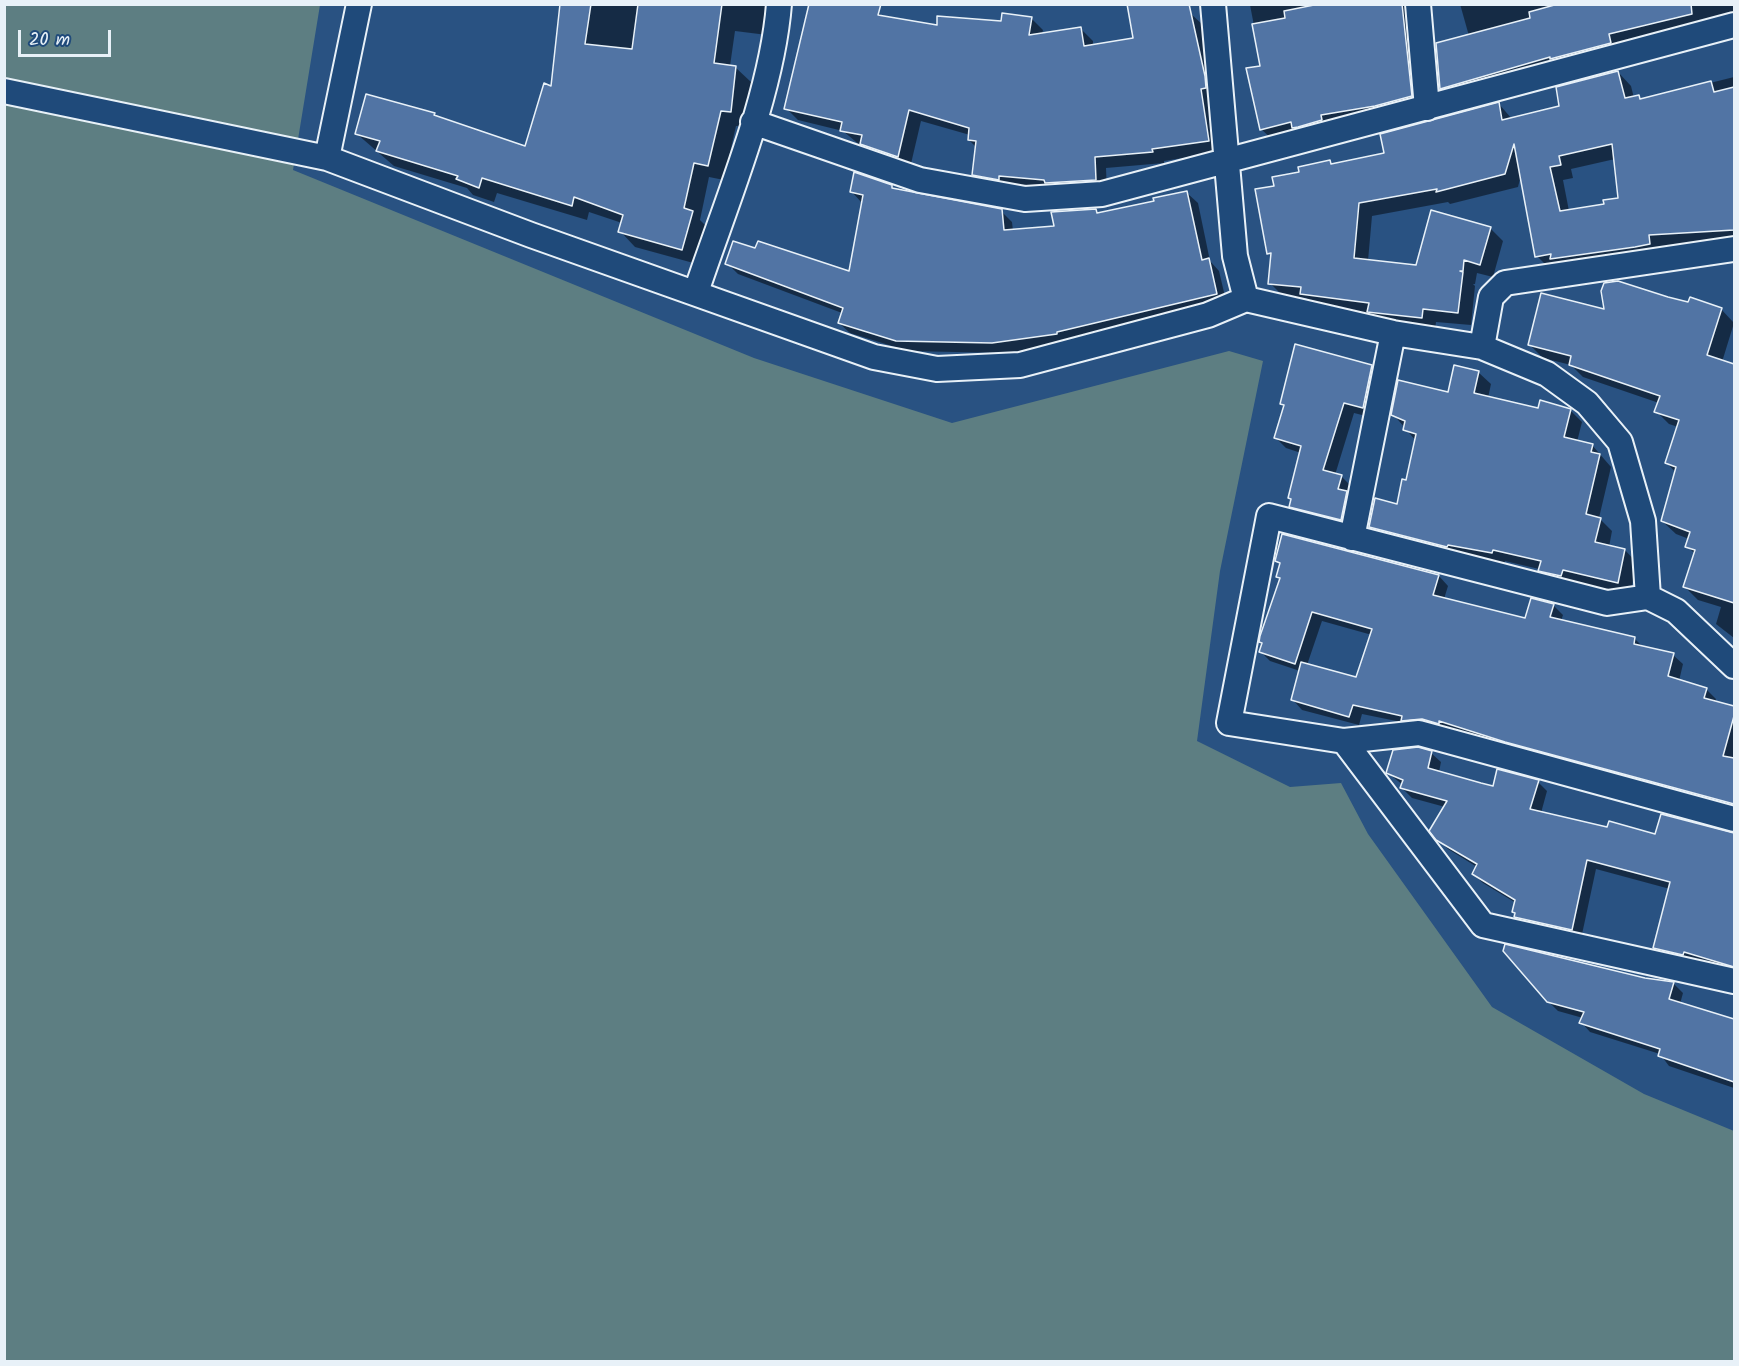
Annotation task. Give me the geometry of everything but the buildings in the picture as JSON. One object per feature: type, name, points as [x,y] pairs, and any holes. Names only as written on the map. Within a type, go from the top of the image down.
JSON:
[{"type":"street","points":[[327,158],[358,4]]},
{"type":"street","points":[[696,292],[753,122],[777,31],[779,4]]},
{"type":"street","points":[[1213,4],[1235,256],[1246,299]]},
{"type":"street","points":[[1418,4],[1427,108]]},
{"type":"street","points":[[753,122],[920,180],[1025,199],[1102,194],[1734,25]]},
{"type":"street","points":[[4,91],[327,158],[531,235],[874,357],[937,369],[1020,364],[1208,315],[1246,299],[1393,333],[1482,346],[1547,374],[1587,403],[1620,442],[1643,521],[1648,597]]},
{"type":"street","points":[[1482,346],[1491,297],[1505,283],[1734,249]]},
{"type":"street","points":[[1352,538],[1393,333]]},
{"type":"street","points":[[1734,664],[1676,610],[1648,597],[1607,603],[1269,516],[1230,723],[1344,741],[1419,733],[1734,819]]},
{"type":"street","points":[[1344,741],[1484,925],[1734,981]]},
{"type":"green space","points":[[5,5],[320,5],[293,170],[754,358],[952,423],[1229,351],[1263,361],[1220,571],[1197,741],[1290,787],[1341,783],[1368,834],[1492,1007],[1644,1094],[1734,1131],[1734,1361],[5,1362]]}]
